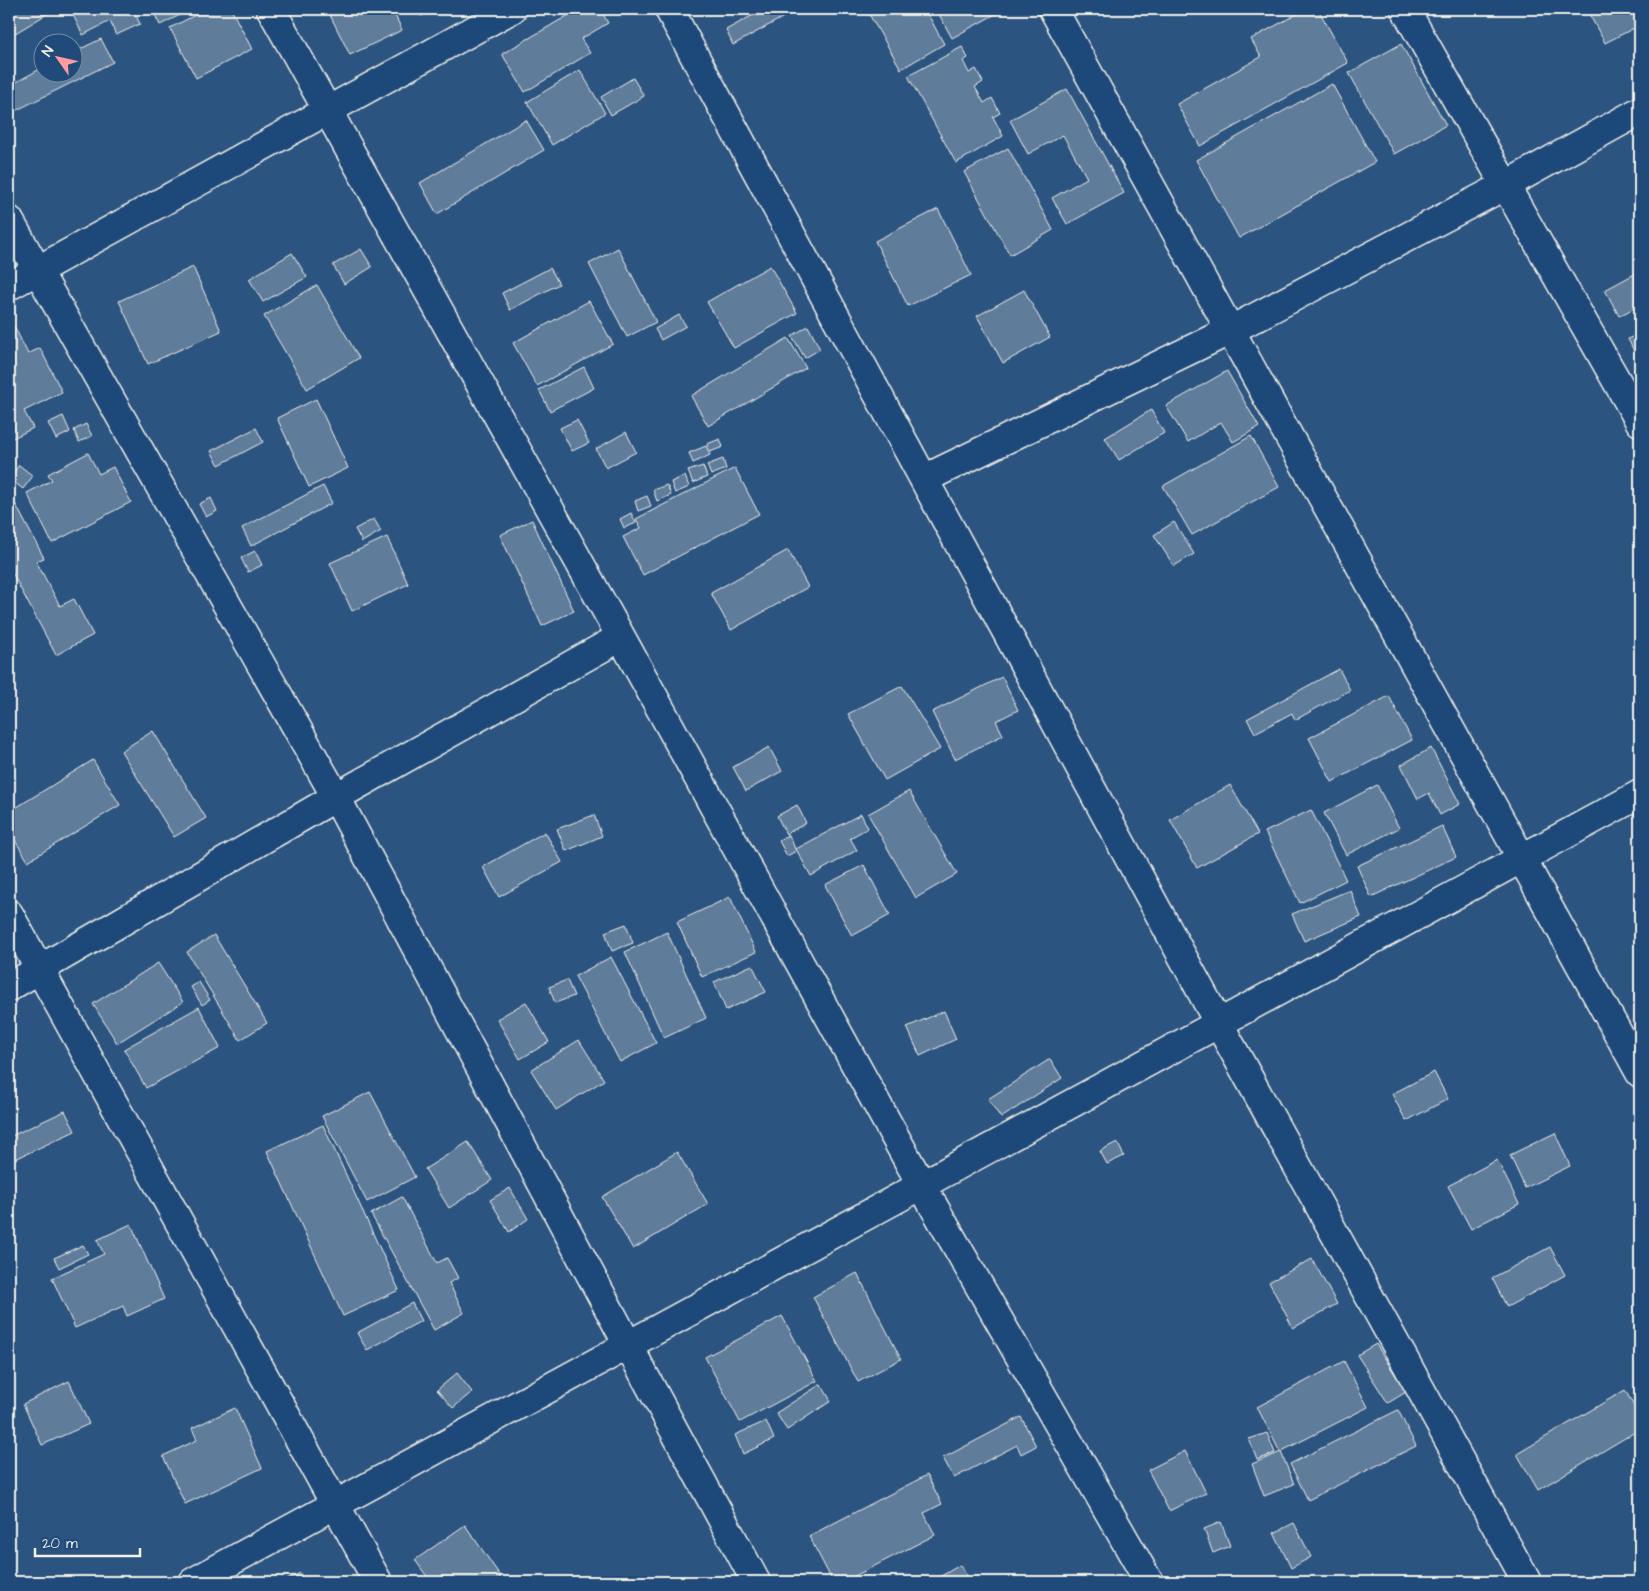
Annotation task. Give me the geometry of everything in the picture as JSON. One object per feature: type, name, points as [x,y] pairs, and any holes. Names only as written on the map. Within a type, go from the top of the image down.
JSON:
[{"type":"street","points":[[271,9],[621,637],[922,1186],[1150,1582]]},
{"type":"street","points":[[9,286],[512,9]]},
{"type":"street","points":[[669,9],[1219,1024],[1526,1582]]},
{"type":"street","points":[[1054,9],[1640,1073]]},
{"type":"street","points":[[1405,9],[1640,422]]},
{"type":"street","points":[[924,479],[1231,330],[1506,185],[1640,111]]},
{"type":"street","points":[[9,220],[336,797],[756,1582]]},
{"type":"street","points":[[9,987],[336,797],[621,637]]},
{"type":"street","points":[[193,1582],[1640,794]]},
{"type":"street","points":[[9,914],[378,1582]]},
{"type":"building","points":[[9,9],[55,9],[9,37]]},
{"type":"building","points":[[70,9],[133,9],[140,24],[116,35],[110,21],[83,35]]},
{"type":"building","points":[[152,9],[192,9],[160,25]]},
{"type":"building","points":[[207,9],[231,9],[252,49],[196,78],[170,28]]},
{"type":"building","points":[[327,9],[392,9],[402,30],[350,55]]},
{"type":"building","points":[[418,9],[435,9],[421,16]]},
{"type":"building","points":[[579,9],[600,9],[608,23],[581,39],[590,53],[525,92],[502,54]]},
{"type":"building","points":[[764,9],[798,9],[733,45],[726,30]]},
{"type":"building","points":[[866,9],[925,9],[944,44],[901,69]]},
{"type":"building","points":[[936,9],[1000,9],[1001,11],[952,38]]},
{"type":"building","points":[[1306,9],[1318,9],[1348,63],[1200,146],[1177,104],[1261,57],[1251,39]]},
{"type":"building","points":[[1594,9],[1640,9],[1640,25],[1605,43],[1588,12]]},
{"type":"building","points":[[101,39],[113,62],[82,78],[82,48]]},
{"type":"building","points":[[1401,44],[1446,125],[1394,154],[1349,73]]},
{"type":"building","points":[[962,47],[968,58],[963,61],[969,73],[976,69],[983,82],[975,87],[984,103],[992,98],[1000,113],[993,117],[1003,136],[956,163],[908,76]]},
{"type":"building","points":[[580,70],[605,113],[552,145],[527,102]]},
{"type":"building","points":[[32,73],[32,82],[73,82],[9,114],[9,86]]},
{"type":"building","points":[[633,78],[644,96],[611,115],[601,97]]},
{"type":"building","points":[[1332,84],[1375,162],[1239,238],[1196,160]]},
{"type":"building","points":[[1067,89],[1124,193],[1067,224],[1052,198],[1087,178],[1063,135],[1028,154],[1010,120]]},
{"type":"building","points":[[526,120],[544,150],[437,214],[420,183]]},
{"type":"building","points":[[1008,148],[1053,230],[1010,255],[964,172]]},
{"type":"building","points":[[938,209],[971,275],[908,306],[875,241]]},
{"type":"building","points":[[618,248],[656,322],[627,337],[589,264]]},
{"type":"building","points":[[361,249],[372,267],[344,284],[333,265]]},
{"type":"building","points":[[292,253],[307,277],[263,302],[249,279]]},
{"type":"building","points":[[770,266],[797,313],[734,348],[707,302]]},
{"type":"building","points":[[193,267],[221,331],[148,364],[119,301]]},
{"type":"building","points":[[550,268],[559,284],[510,310],[502,293]]},
{"type":"building","points":[[1640,271],[1640,305],[1619,316],[1605,290]]},
{"type":"building","points":[[317,285],[359,358],[307,389],[264,316]]},
{"type":"building","points":[[1024,290],[1050,337],[1003,363],[977,316]]},
{"type":"building","points":[[589,301],[613,344],[537,386],[513,343]]},
{"type":"building","points":[[679,315],[686,326],[661,340],[655,329]]},
{"type":"building","points":[[14,326],[28,354],[40,348],[62,392],[24,411],[33,428],[9,440],[9,329]]},
{"type":"building","points":[[808,326],[820,349],[805,358],[792,336]]},
{"type":"building","points":[[1640,333],[1640,363],[1628,339]]},
{"type":"building","points":[[788,338],[806,368],[708,426],[691,396]]},
{"type":"building","points":[[584,367],[594,388],[550,411],[539,390]]},
{"type":"building","points":[[1227,371],[1259,427],[1233,442],[1221,422],[1188,442],[1166,406]]},
{"type":"building","points":[[316,399],[348,468],[309,487],[277,418]]},
{"type":"building","points":[[1151,410],[1164,433],[1119,460],[1105,438]]},
{"type":"building","points":[[63,416],[70,432],[56,439],[48,423]]},
{"type":"building","points":[[577,420],[589,443],[572,451],[560,428]]},
{"type":"building","points":[[86,424],[92,436],[79,442],[74,430]]},
{"type":"building","points":[[256,428],[263,442],[219,465],[211,451]]},
{"type":"building","points":[[626,432],[636,452],[606,468],[596,449]]},
{"type":"building","points":[[1251,436],[1279,487],[1192,535],[1163,486]]},
{"type":"building","points":[[720,439],[723,447],[710,452],[707,444]]},
{"type":"building","points":[[706,446],[710,455],[693,463],[689,453]]},
{"type":"building","points":[[88,453],[99,474],[113,467],[131,502],[52,543],[27,493],[52,480],[48,474]]},
{"type":"building","points":[[723,459],[726,469],[711,475],[707,465]]},
{"type":"building","points":[[19,465],[33,476],[23,489],[10,479]]},
{"type":"building","points":[[703,466],[707,477],[693,483],[688,471]]},
{"type":"building","points":[[735,468],[759,514],[643,575],[623,537],[641,528],[636,519]]},
{"type":"building","points":[[685,476],[689,487],[675,493],[671,482]]},
{"type":"building","points":[[667,485],[671,495],[657,501],[653,490]]},
{"type":"building","points":[[323,486],[332,503],[251,546],[242,528]]},
{"type":"building","points":[[9,492],[44,558],[36,561],[60,606],[74,599],[93,635],[56,655],[9,567]]},
{"type":"building","points":[[647,496],[651,506],[638,511],[635,501]]},
{"type":"building","points":[[211,498],[217,511],[206,517],[199,504]]},
{"type":"building","points":[[631,513],[636,523],[624,528],[620,519]]},
{"type":"building","points":[[374,519],[381,531],[362,542],[355,529]]},
{"type":"building","points":[[532,520],[574,611],[542,626],[500,535]]},
{"type":"building","points":[[1174,522],[1194,554],[1174,566],[1154,535]]},
{"type":"building","points":[[387,537],[408,584],[352,611],[330,563]]},
{"type":"building","points":[[788,550],[808,587],[731,630],[711,593]]},
{"type":"building","points":[[255,551],[262,565],[248,572],[241,558]]},
{"type":"building","points":[[1339,669],[1350,690],[1295,720],[1292,713],[1255,733],[1247,719]]},
{"type":"building","points":[[1002,677],[1018,710],[996,721],[1003,735],[955,759],[932,712]]},
{"type":"building","points":[[902,686],[940,749],[885,780],[848,714]]},
{"type":"building","points":[[1389,696],[1412,740],[1332,782],[1309,738]]},
{"type":"building","points":[[153,731],[206,818],[174,837],[121,751]]},
{"type":"building","points":[[769,747],[782,771],[746,791],[733,767]]},
{"type":"building","points":[[1431,748],[1460,804],[1440,815],[1429,793],[1418,799],[1401,765]]},
{"type":"building","points":[[93,760],[120,805],[28,861],[9,831],[9,812]]},
{"type":"building","points":[[1230,785],[1258,834],[1197,868],[1170,820]]},
{"type":"building","points":[[1377,785],[1399,828],[1346,855],[1324,813]]},
{"type":"building","points":[[909,791],[957,874],[916,898],[868,814]]},
{"type":"building","points":[[797,805],[806,823],[786,834],[777,816]]},
{"type":"building","points":[[1311,810],[1346,880],[1300,903],[1265,832]]},
{"type":"building","points":[[861,814],[868,828],[850,838],[857,850],[811,876],[796,849]]},
{"type":"building","points":[[594,815],[602,836],[566,851],[557,829]]},
{"type":"building","points":[[1442,826],[1456,857],[1371,897],[1357,866]]},
{"type":"building","points":[[545,832],[562,862],[499,897],[483,867]]},
{"type":"building","points":[[789,835],[796,851],[787,856],[779,841]]},
{"type":"building","points":[[864,865],[890,915],[852,936],[825,885]]},
{"type":"building","points":[[1350,890],[1361,917],[1304,941],[1292,914]]},
{"type":"building","points":[[730,897],[756,952],[702,977],[677,922]]},
{"type":"building","points":[[626,924],[633,943],[612,951],[605,932]]},
{"type":"building","points":[[667,932],[706,1018],[664,1038],[625,952]]},
{"type":"building","points":[[214,935],[267,1023],[240,1040],[187,952]]},
{"type":"building","points":[[611,957],[656,1043],[620,1062],[575,976]]},
{"type":"building","points":[[158,963],[183,1002],[117,1043],[93,1004]]},
{"type":"building","points":[[752,965],[766,992],[726,1010],[714,982]]},
{"type":"building","points":[[567,980],[574,996],[555,1003],[549,987]]},
{"type":"building","points":[[199,982],[210,1000],[202,1005],[191,987]]},
{"type":"building","points":[[526,1002],[549,1042],[520,1059],[497,1019]]},
{"type":"building","points":[[199,1007],[220,1048],[146,1088],[124,1049]]},
{"type":"building","points":[[944,1011],[956,1039],[920,1056],[907,1027]]},
{"type":"building","points":[[579,1040],[604,1080],[556,1110],[531,1070]]},
{"type":"building","points":[[1050,1059],[1062,1078],[1001,1118],[988,1099]]},
{"type":"building","points":[[1434,1072],[1448,1099],[1406,1121],[1392,1094]]},
{"type":"building","points":[[370,1092],[415,1177],[367,1202],[322,1116]]},
{"type":"building","points":[[65,1111],[75,1131],[9,1162],[9,1137]]},
{"type":"building","points":[[323,1125],[399,1290],[343,1316],[267,1151]]},
{"type":"building","points":[[1555,1133],[1570,1166],[1525,1188],[1510,1155]]},
{"type":"building","points":[[468,1142],[492,1180],[449,1208],[425,1169]]},
{"type":"building","points":[[1117,1142],[1124,1156],[1107,1164],[1100,1151]]},
{"type":"building","points":[[677,1152],[708,1204],[633,1249],[602,1197]]},
{"type":"building","points":[[1497,1160],[1519,1204],[1471,1229],[1448,1186]]},
{"type":"building","points":[[510,1188],[528,1219],[509,1232],[490,1200]]},
{"type":"building","points":[[402,1197],[437,1263],[447,1258],[458,1278],[449,1283],[464,1313],[434,1330],[371,1214]]},
{"type":"building","points":[[131,1224],[164,1299],[127,1316],[123,1306],[75,1328],[52,1278],[104,1254],[97,1240]]},
{"type":"building","points":[[83,1245],[88,1254],[59,1268],[54,1258]]},
{"type":"building","points":[[1550,1247],[1565,1275],[1507,1307],[1492,1278]]},
{"type":"building","points":[[1312,1259],[1337,1304],[1293,1328],[1269,1282]]},
{"type":"building","points":[[857,1273],[901,1359],[858,1382],[813,1297]]},
{"type":"building","points":[[412,1303],[421,1321],[367,1350],[357,1333]]},
{"type":"building","points":[[782,1316],[817,1381],[740,1422],[705,1357]]},
{"type":"building","points":[[1376,1344],[1406,1392],[1388,1403],[1357,1355]]},
{"type":"building","points":[[1344,1361],[1368,1407],[1280,1452],[1257,1407]]},
{"type":"building","points":[[457,1373],[472,1392],[453,1408],[437,1390]]},
{"type":"building","points":[[69,1381],[89,1424],[42,1445],[23,1404]]},
{"type":"building","points":[[821,1384],[831,1401],[787,1430],[776,1413]]},
{"type":"building","points":[[1625,1390],[1640,1417],[1640,1429],[1538,1490],[1517,1454]]},
{"type":"building","points":[[235,1408],[262,1468],[185,1504],[163,1456],[197,1440],[192,1428]]},
{"type":"building","points":[[1398,1410],[1416,1446],[1308,1500],[1290,1464]]},
{"type":"building","points":[[1021,1417],[1036,1446],[1021,1454],[1017,1445],[954,1478],[943,1458]]},
{"type":"building","points":[[766,1421],[774,1439],[743,1454],[735,1435]]},
{"type":"building","points":[[1267,1433],[1275,1453],[1257,1460],[1249,1439]]},
{"type":"building","points":[[1185,1451],[1206,1493],[1169,1511],[1148,1470]]},
{"type":"building","points":[[1281,1452],[1294,1484],[1264,1496],[1252,1464]]},
{"type":"building","points":[[927,1475],[942,1504],[924,1513],[935,1535],[843,1582],[833,1582],[809,1536]]},
{"type":"building","points":[[1221,1522],[1230,1546],[1213,1553],[1204,1529]]},
{"type":"building","points":[[1294,1523],[1311,1557],[1291,1568],[1274,1533]]},
{"type":"building","points":[[465,1525],[501,1577],[493,1582],[431,1582],[415,1560]]},
{"type":"building","points":[[960,1565],[970,1582],[931,1582]]},
{"type":"building","points":[[300,1573],[304,1582],[283,1582]]}]
